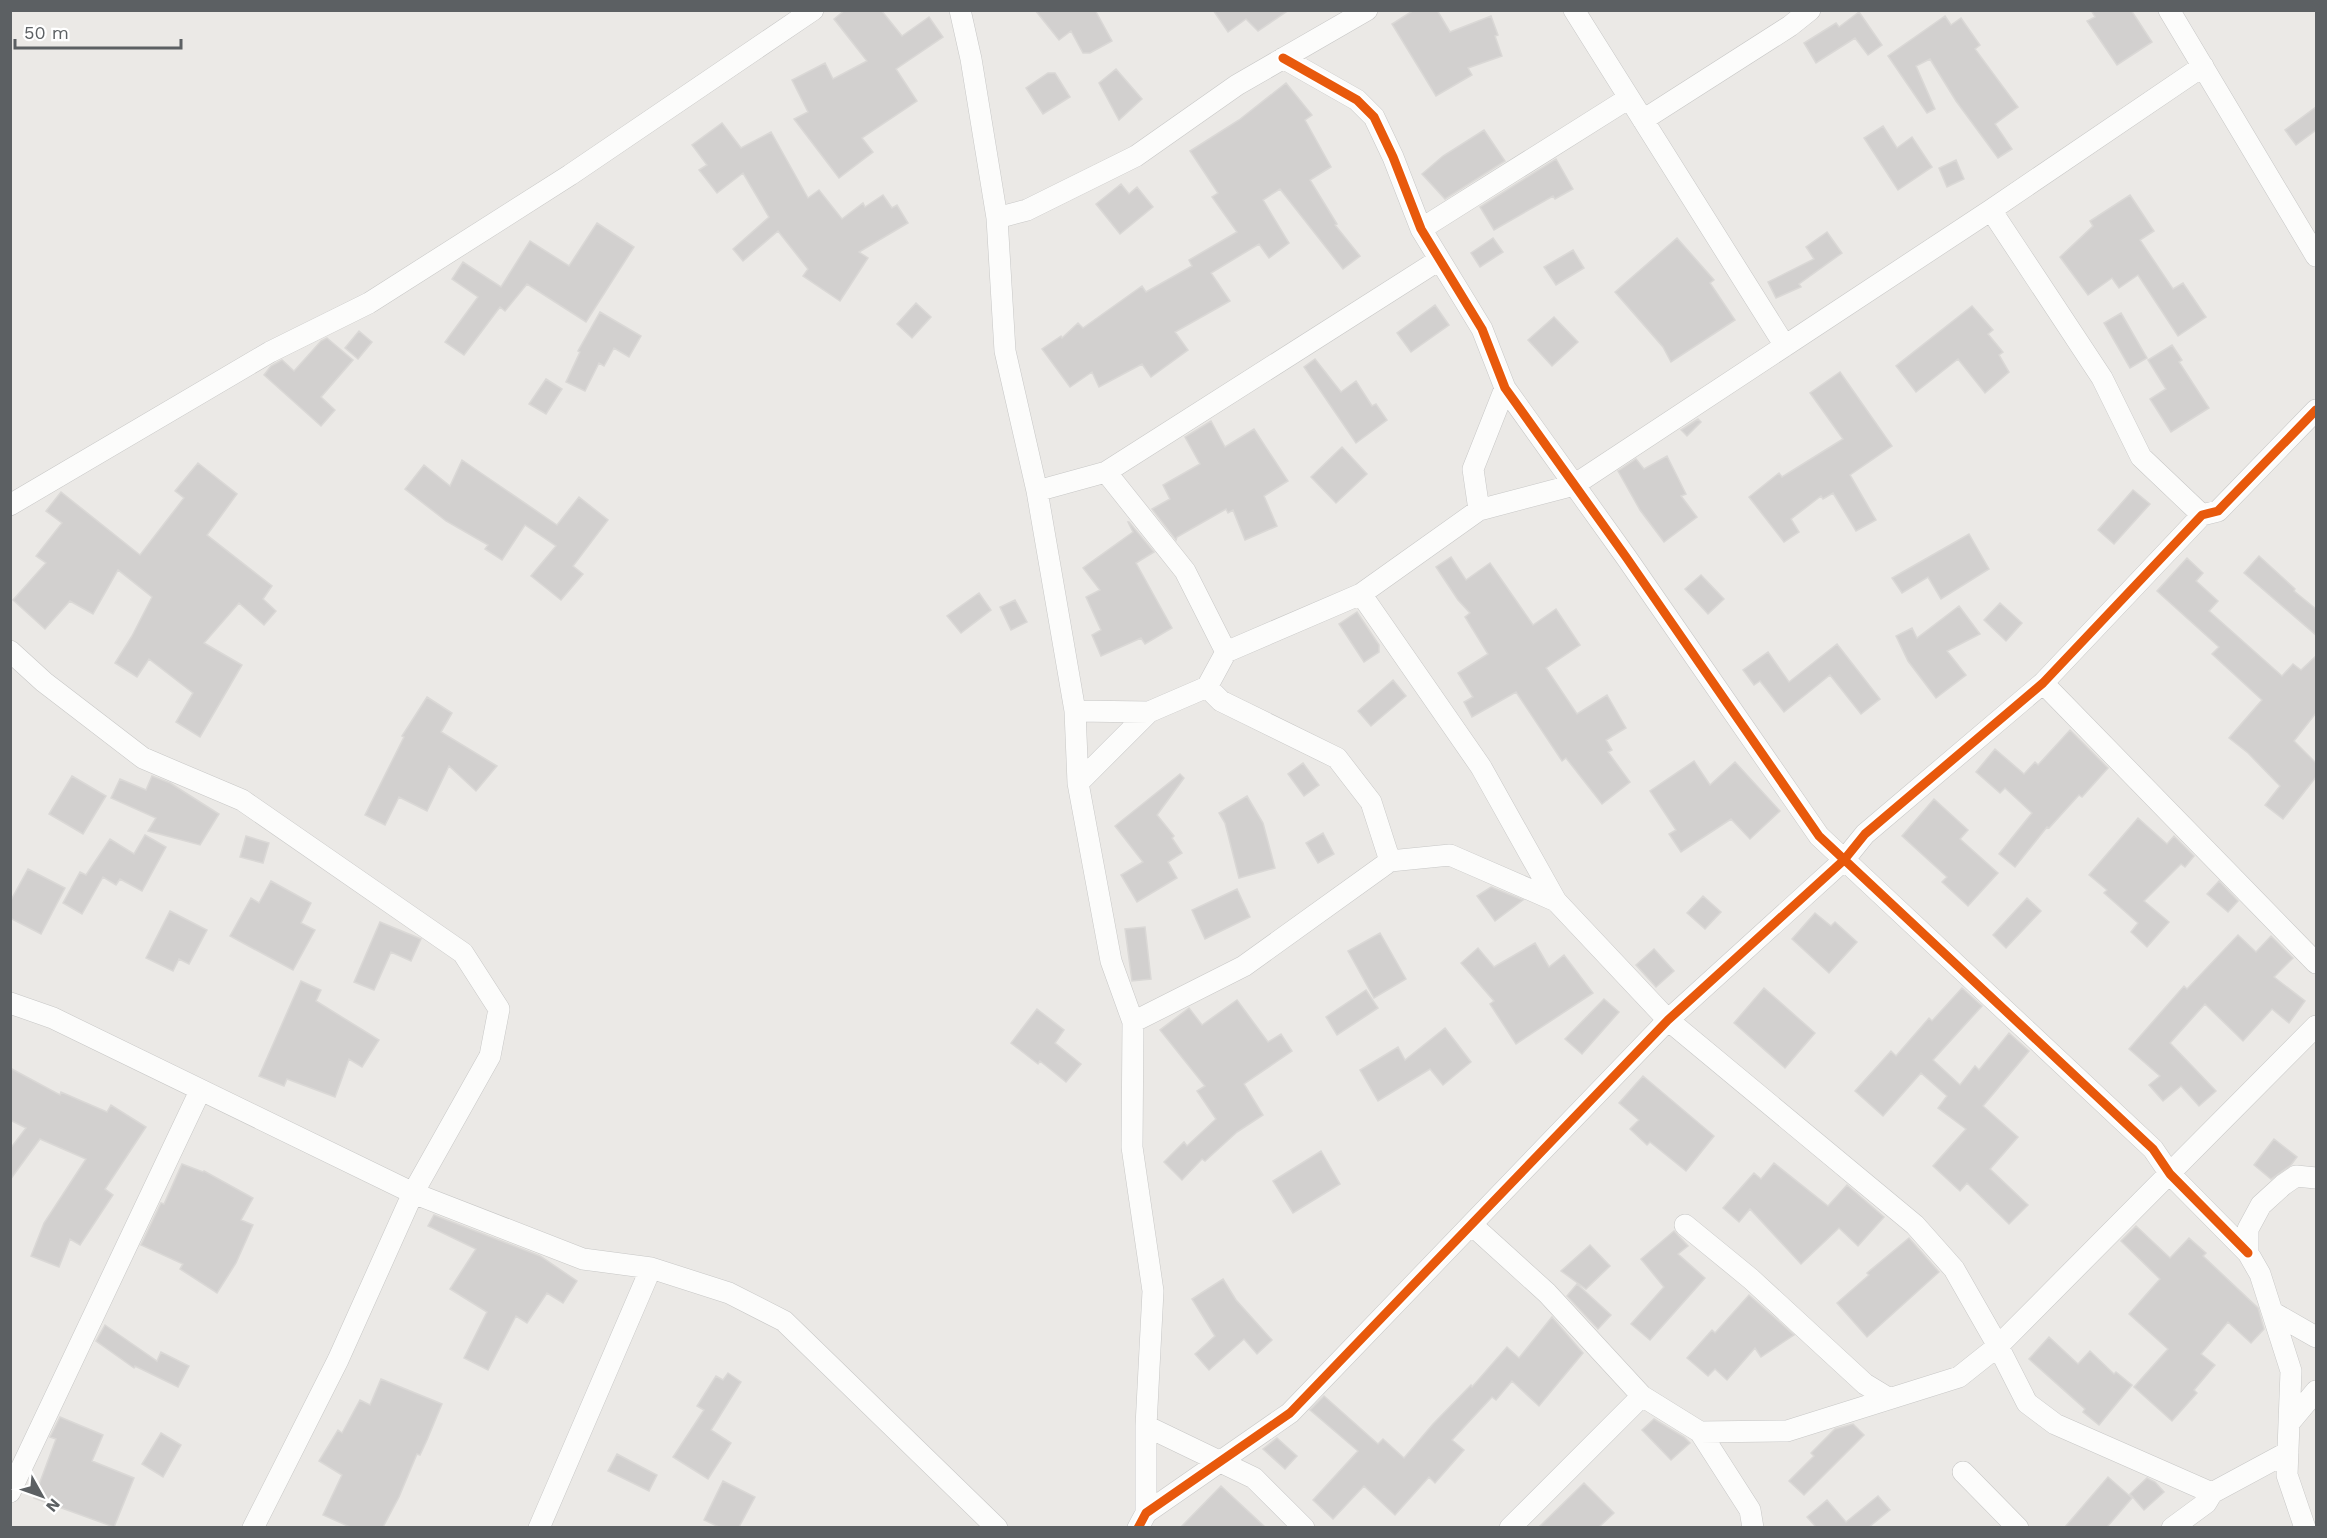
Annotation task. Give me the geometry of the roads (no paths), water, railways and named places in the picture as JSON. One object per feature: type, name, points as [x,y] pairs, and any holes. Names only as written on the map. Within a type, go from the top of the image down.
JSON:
[{"type":"street","points":[[10,505],[270,352],[369,303],[570,175],[813,10]]},
{"type":"street","points":[[960,10],[971,59],[997,218],[1005,351],[1037,491],[1075,711],[1078,783],[1111,961],[1133,1022],[1132,1147],[1153,1291],[1142,1520]]},
{"type":"street","points":[[997,218],[1027,210],[1136,156],[1237,85],[1367,10]]},
{"type":"street","points":[[1574,10],[1785,346]]},
{"type":"street","points":[[1643,120],[1790,26],[1810,10]]},
{"type":"street","points":[[2169,10],[2316,256]]},
{"type":"street","points":[[1284,58],[1357,100],[1374,117],[1393,157],[1421,229],[1482,329],[1505,388],[1819,836],[2153,1149],[2170,1174],[2248,1253],[2260,1274],[2291,1371],[2287,1475],[2306,1527]]},
{"type":"street","points":[[1078,783],[1149,712],[1207,687],[1226,652],[1361,594],[1479,510],[1574,485],[1991,210],[2203,66]]},
{"type":"street","points":[[1421,229],[1629,98]]},
{"type":"street","points":[[1991,210],[2102,378],[2141,457],[2202,515]]},
{"type":"street","points":[[1037,491],[1106,472],[1439,260]]},
{"type":"street","points":[[1479,510],[1473,469],[1505,388]]},
{"type":"street","points":[[1142,1520],[1218,1461],[1290,1413],[1668,1020],[1844,860],[1865,834],[2043,683],[2202,515],[2218,511],[2316,410]]},
{"type":"street","points":[[1106,472],[1185,572],[1226,652]]},
{"type":"street","points":[[1361,594],[1481,767],[1556,901],[1668,1020],[1915,1225],[1954,1269],[1998,1346],[2027,1403],[2055,1424],[2212,1492]]},
{"type":"street","points":[[10,651],[44,682],[143,758],[242,800],[463,953],[499,1009],[490,1056],[413,1193],[338,1360],[253,1527]]},
{"type":"street","points":[[2043,683],[2316,963]]},
{"type":"street","points":[[1207,687],[1221,701],[1337,758],[1371,802],[1390,861]]},
{"type":"street","points":[[1075,711],[1149,712]]},
{"type":"street","points":[[1133,1022],[1244,966],[1390,861],[1450,855],[1556,901]]},
{"type":"street","points":[[10,1003],[53,1018],[413,1193],[583,1259],[651,1268],[729,1293],[784,1321],[997,1527]]},
{"type":"street","points":[[1700,1432],[1787,1431],[1959,1377],[1998,1346],[2316,1026]]},
{"type":"street","points":[[10,1492],[200,1091]]},
{"type":"street","points":[[2248,1253],[2248,1229],[2261,1205],[2296,1176],[2316,1178]]},
{"type":"street","points":[[1472,1225],[1547,1293],[1642,1396],[1700,1432],[1750,1510],[1753,1527]]},
{"type":"street","points":[[1684,1225],[1751,1279],[1865,1384],[1888,1398]]},
{"type":"street","points":[[539,1527],[651,1268]]},
{"type":"street","points":[[2274,1313],[2316,1337]]},
{"type":"street","points":[[2290,1422],[2316,1391]]},
{"type":"street","points":[[1510,1527],[1642,1396]]},
{"type":"street","points":[[1146,1426],[1254,1478],[1304,1527]]},
{"type":"street","points":[[2172,1527],[2206,1503],[2212,1492],[2288,1452]]},
{"type":"street","points":[[1963,1472],[2018,1527]]}]
